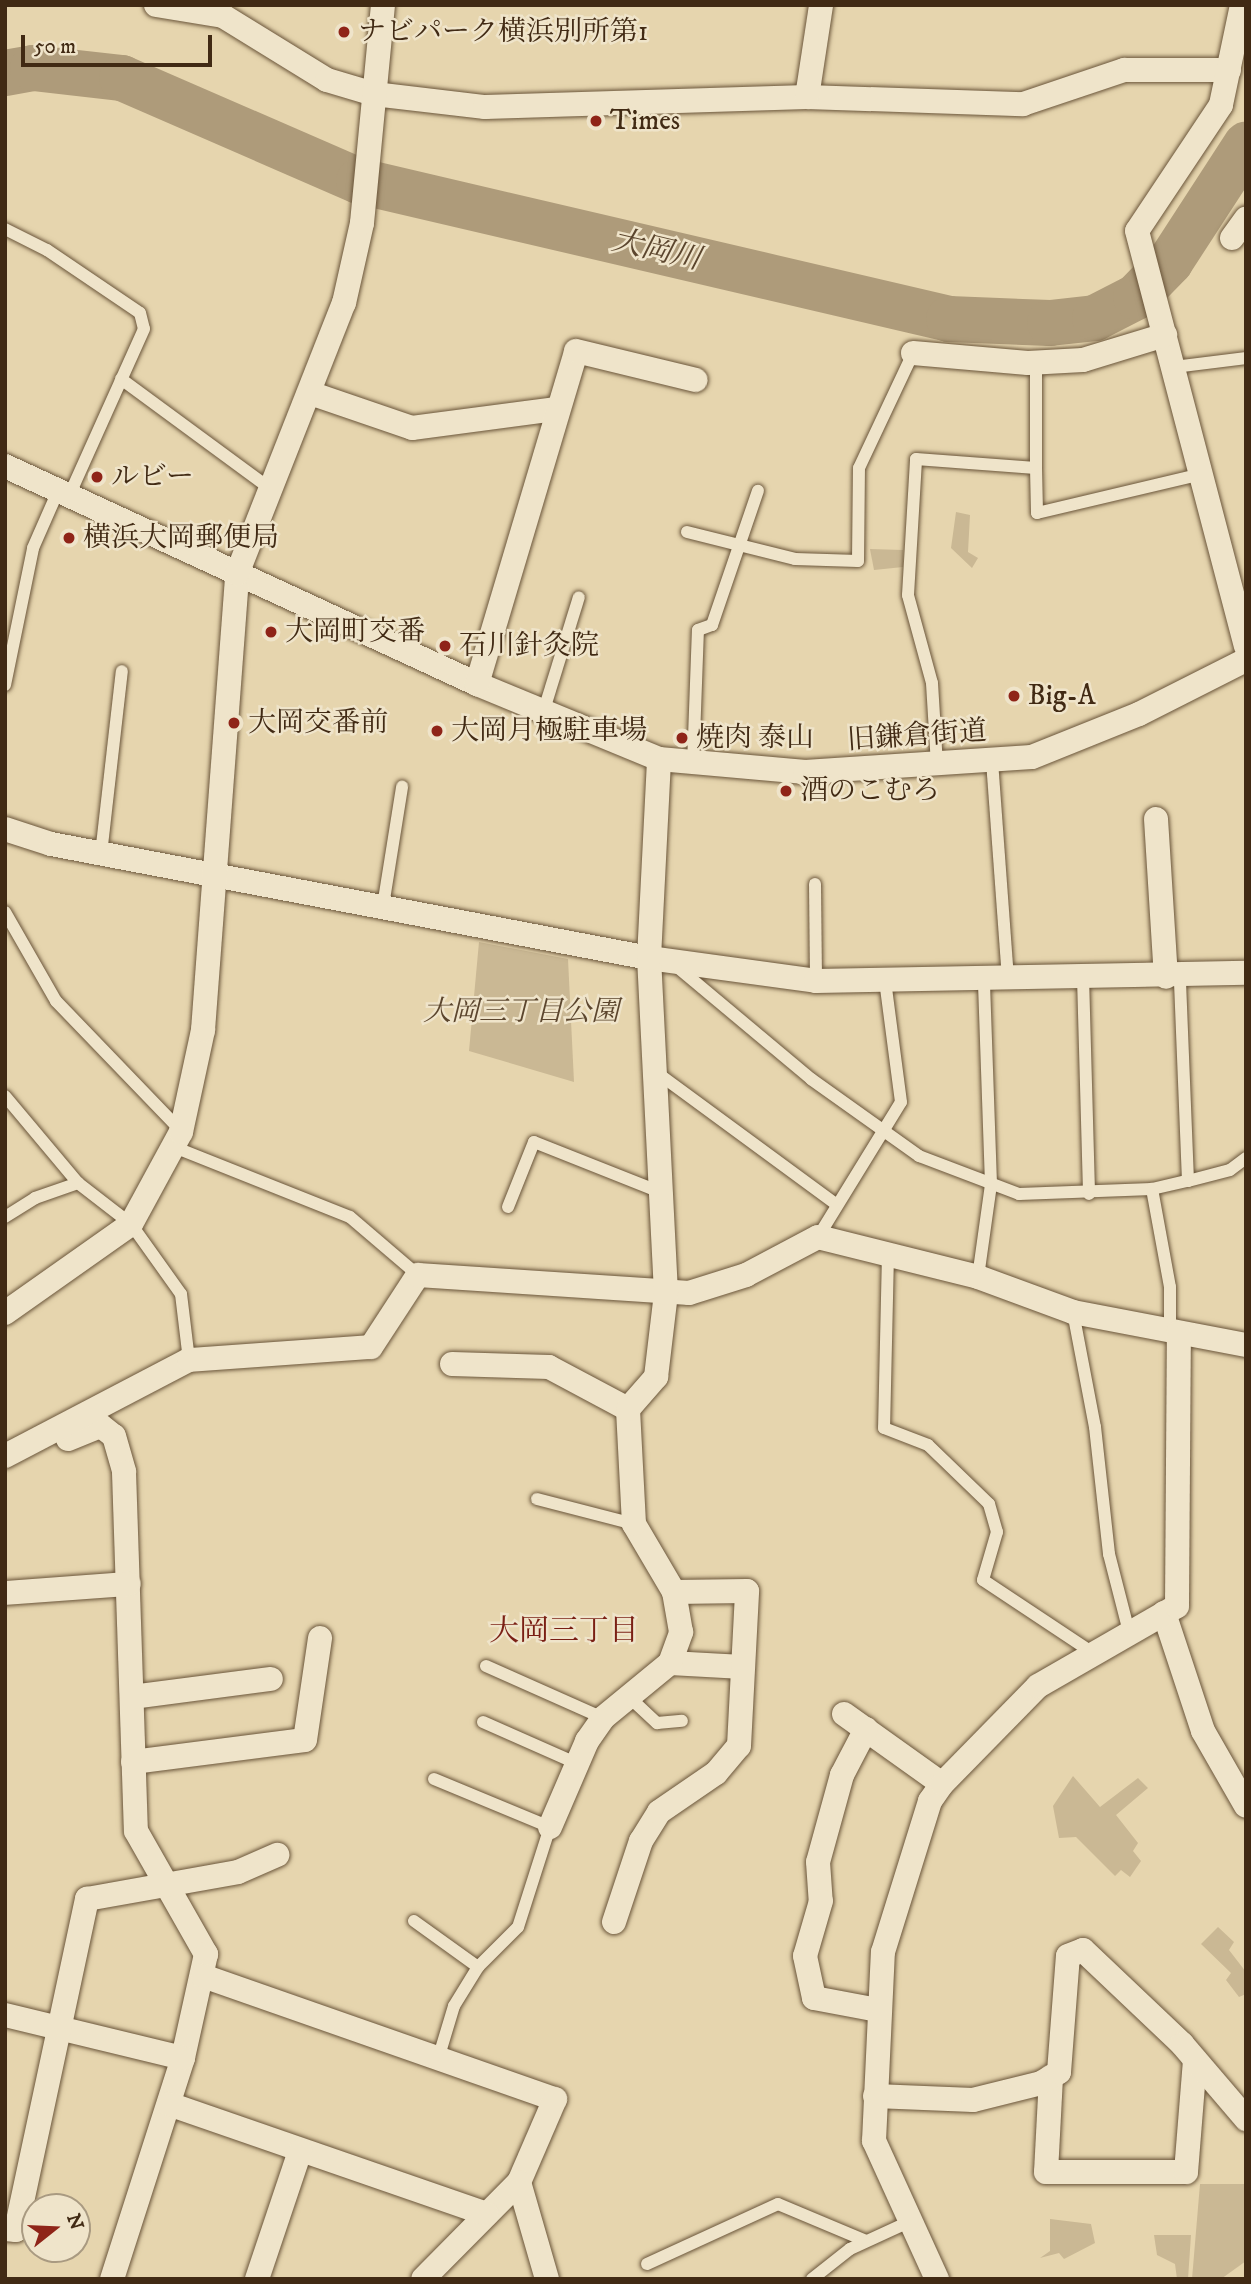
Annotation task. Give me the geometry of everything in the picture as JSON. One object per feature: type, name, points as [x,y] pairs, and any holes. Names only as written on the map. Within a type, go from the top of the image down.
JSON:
[{"type":"street","points":[[156,5],[223,16],[327,80],[374,94],[485,107],[807,97],[1023,104],[1124,71],[1229,70]]},
{"type":"street","points":[[5,1313],[131,1224],[178,1139],[203,1030],[237,574],[268,487],[310,393],[344,303],[362,223],[383,5]]},
{"type":"street","points":[[807,97],[821,5]]},
{"type":"street","points":[[1242,5],[1221,105],[1147,207],[1137,231],[1140,255],[1174,367],[1246,646]]},
{"type":"street","points":[[913,353],[1036,363],[1130,350],[1163,328]]},
{"type":"street","points":[[477,684],[556,409],[576,351],[696,380]]},
{"type":"street","points":[[310,393],[412,428],[556,409]]},
{"type":"street","name":"旧鎌倉街道","points":[[5,466],[543,713],[659,759],[693,765],[805,772],[992,761],[1054,750],[1246,660]]},
{"type":"street","points":[[550,1827],[576,1763],[603,1718],[670,1663],[681,1632],[674,1592],[634,1524],[628,1409],[656,1377],[666,1293],[651,1068],[659,959],[659,759]]},
{"type":"street","points":[[1156,819],[1173,978]]},
{"type":"street","points":[[5,829],[102,854],[215,876],[659,959],[816,981],[1173,978],[1246,973]]},
{"type":"street","points":[[5,1458],[189,1360],[371,1347],[418,1275],[666,1293],[717,1287],[818,1237],[978,1278],[1073,1312],[1246,1345]]},
{"type":"street","points":[[937,2279],[874,2141],[878,2010],[883,1952],[930,1801],[942,1784],[1038,1686],[1164,1613],[1180,1595],[1175,1332]]},
{"type":"street","points":[[452,1364],[549,1367],[628,1409]]},
{"type":"street","points":[[5,1458],[102,1426],[114,1436],[129,1507],[132,1762],[136,1831],[162,1882],[199,1933],[204,1976],[183,2058],[112,2279]]},
{"type":"street","points":[[5,1593],[130,1584]]},
{"type":"street","points":[[614,1922],[641,1841],[663,1806],[716,1773],[739,1746],[747,1591],[674,1592]]},
{"type":"street","points":[[1164,1613],[1203,1731],[1246,1806]]},
{"type":"street","points":[[132,1762],[305,1740],[320,1638]]},
{"type":"street","points":[[670,1663],[743,1667]]},
{"type":"street","points":[[132,1698],[271,1679]]},
{"type":"street","points":[[844,1714],[942,1784]]},
{"type":"street","points":[[866,1729],[835,1800],[818,1862],[821,1900],[804,1956],[814,1998],[878,2010]]},
{"type":"street","points":[[5,2229],[16,2230],[87,1899],[162,1882],[238,1872],[276,1855]]},
{"type":"street","points":[[875,2096],[973,2099],[1051,2077],[1059,2072],[1068,1956],[1083,1950],[1195,2060],[1246,2119]]},
{"type":"street","points":[[204,1976],[555,2099],[520,2182],[423,2279]]},
{"type":"street","points":[[5,2015],[183,2058]]},
{"type":"street","points":[[1051,2077],[1046,2172],[1186,2172],[1195,2060]]},
{"type":"street","points":[[169,2104],[487,2214]]},
{"type":"street","points":[[257,2279],[300,2151]]},
{"type":"street","points":[[520,2182],[547,2279]]},
{"type":"lane","points":[[5,229],[47,250],[140,313],[144,329],[33,548],[5,685]]},
{"type":"lane","points":[[687,532],[737,548],[858,561],[859,468],[913,353]]},
{"type":"lane","points":[[1174,367],[1246,358]]},
{"type":"lane","points":[[1036,363],[1037,513],[1202,474]]},
{"type":"lane","points":[[121,379],[268,487]]},
{"type":"lane","points":[[937,765],[932,683],[908,594],[916,459],[1036,468]]},
{"type":"lane","points":[[693,765],[698,630],[712,625],[758,491]]},
{"type":"lane","points":[[543,713],[579,597]]},
{"type":"lane","points":[[102,854],[122,671]]},
{"type":"lane","points":[[978,1278],[992,1184],[996,981],[992,761]]},
{"type":"lane","points":[[383,906],[401,787]]},
{"type":"lane","points":[[815,884],[816,981]]},
{"type":"lane","points":[[5,912],[57,1001],[178,1139],[351,1217],[418,1275]]},
{"type":"lane","points":[[659,959],[884,1133],[919,1157],[1019,1194],[1089,1194],[1152,1189],[1230,1170],[1246,1158]]},
{"type":"lane","points":[[1083,977],[1089,1194]]},
{"type":"lane","points":[[1173,978],[1188,1181]]},
{"type":"lane","points":[[818,1237],[836,1204],[884,1133],[902,1095],[885,980]]},
{"type":"lane","points":[[651,1068],[836,1204]]},
{"type":"lane","points":[[5,1096],[78,1183],[131,1224],[181,1294],[189,1360]]},
{"type":"lane","points":[[508,1207],[534,1142],[660,1192]]},
{"type":"lane","points":[[5,1217],[35,1198],[78,1183]]},
{"type":"lane","points":[[1152,1189],[1170,1287],[1175,1332]]},
{"type":"lane","points":[[888,1254],[884,1427],[928,1445],[989,1504],[997,1532],[983,1580],[1093,1653]]},
{"type":"lane","points":[[1073,1312],[1095,1427],[1108,1554],[1129,1632]]},
{"type":"lane","points":[[537,1499],[634,1524]]},
{"type":"lane","points":[[486,1666],[603,1718]]},
{"type":"lane","points":[[628,1695],[657,1723],[682,1721]]},
{"type":"lane","points":[[483,1723],[576,1763]]},
{"type":"lane","points":[[434,1779],[550,1827],[518,1927],[478,1967],[454,2006],[438,2059]]},
{"type":"lane","points":[[414,1921],[478,1967]]},
{"type":"lane","points":[[648,2264],[778,2204],[866,2241]]},
{"type":"lane","points":[[812,2279],[866,2241],[911,2221]]},
{"type":"green space","points":[[956,512],[970,515],[968,552],[978,558],[972,568],[951,548]]},
{"type":"green space","points":[[870,549],[903,550],[903,567],[874,570]]},
{"type":"green space","name":"大岡三丁目公園","points":[[479,942],[568,959],[574,1082],[469,1051]]},
{"type":"green space","points":[[1073,1776],[1100,1807],[1138,1778],[1148,1788],[1116,1815],[1138,1843],[1133,1851],[1141,1861],[1130,1877],[1121,1870],[1115,1876],[1076,1837],[1059,1838],[1053,1806]]},
{"type":"green space","points":[[1218,1927],[1234,1942],[1229,1950],[1246,1972],[1246,1994],[1239,1997],[1226,1980],[1231,1973],[1201,1944]]},
{"type":"green space","points":[[1200,2184],[1246,2184],[1246,2261],[1221,2279],[1192,2279]]},
{"type":"green space","points":[[1050,2219],[1091,2224],[1095,2243],[1064,2259],[1059,2253],[1040,2258],[1050,2251]]},
{"type":"green space","points":[[1154,2235],[1191,2235],[1188,2279],[1177,2279],[1175,2264],[1157,2255]]},
{"type":"waterway","name":"大岡川","points":[[5,73],[33,68],[122,78],[359,181],[949,319],[1050,323],[1095,318],[1136,297],[1170,262],[1246,145]]},
{"type":"place","name":"ナビパーク横浜別所第1","points":[[344,32]]},
{"type":"place","name":"Times","points":[[596,121]]},
{"type":"place","name":"ルビー","points":[[97,477]]},
{"type":"place","name":"横浜大岡郵便局","points":[[69,538]]},
{"type":"place","name":"大岡町交番","points":[[271,632]]},
{"type":"place","name":"石川針灸院","points":[[445,646]]},
{"type":"place","name":"Big-A","points":[[1014,696]]},
{"type":"place","name":"大岡交番前","points":[[234,723]]},
{"type":"place","name":"大岡月極駐車場","points":[[437,731]]},
{"type":"place","name":"焼肉 泰山","points":[[682,738]]},
{"type":"place","name":"酒のこむろ","points":[[786,791]]},
{"type":"district","name":"大岡三丁目","points":[[564,1632]]}]
